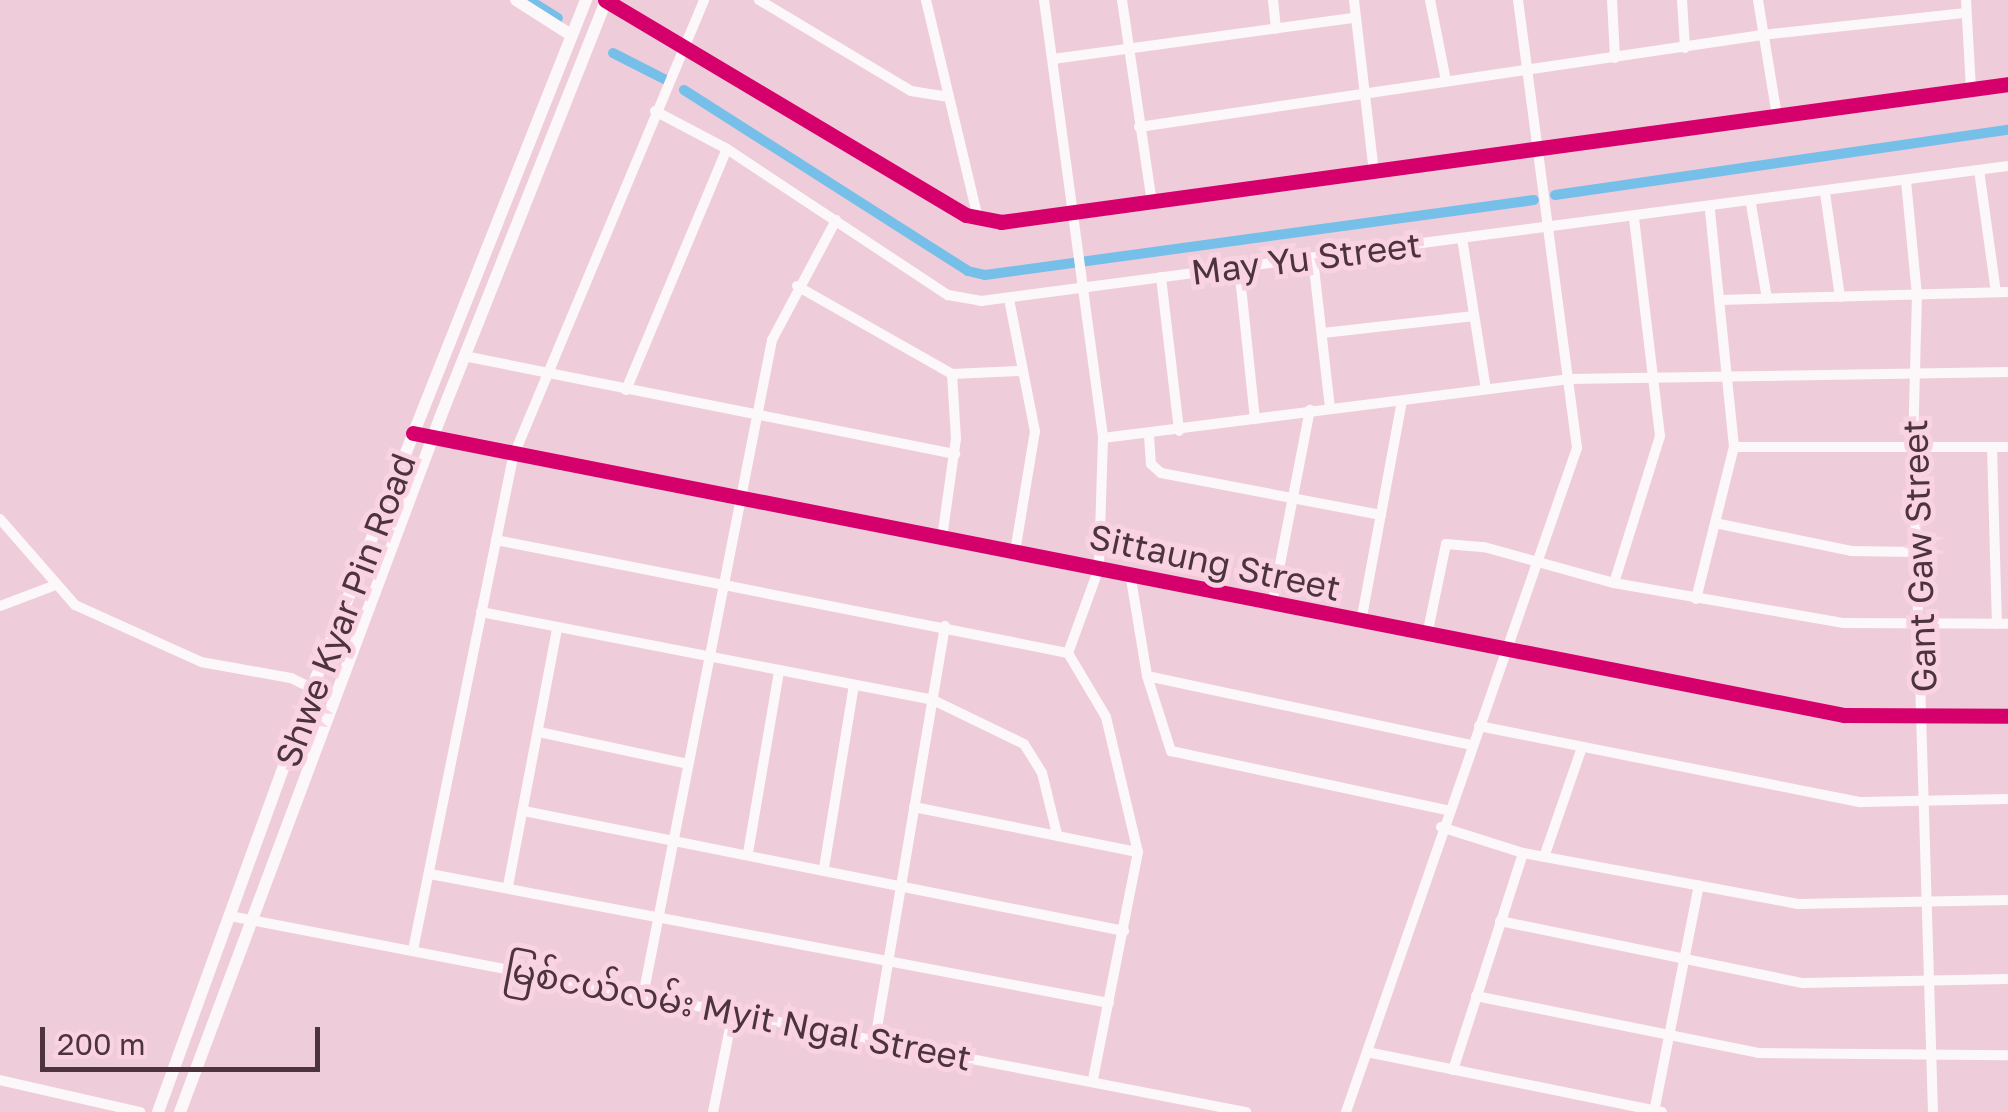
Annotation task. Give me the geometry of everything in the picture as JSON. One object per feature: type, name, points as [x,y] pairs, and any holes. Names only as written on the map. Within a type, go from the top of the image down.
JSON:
[{"type":"street","points":[[516,0],[571,35]]},
{"type":"street","name":"Shwe Kyar Pin Road","points":[[158,1112],[312,688],[586,0]]},
{"type":"street","points":[[605,0],[978,219],[1076,214],[2008,84]]},
{"type":"street","name":"Shwe Kyar Pin Road","points":[[180,1112],[432,438],[605,0]]},
{"type":"street","points":[[414,950],[513,458],[553,375],[655,112],[704,0]]},
{"type":"street","points":[[759,0],[911,91],[949,97]]},
{"type":"street","points":[[926,0],[978,219]]},
{"type":"street","points":[[1044,0],[1076,214],[1103,438],[1099,568],[1068,653]]},
{"type":"street","points":[[1122,0],[1152,202]]},
{"type":"street","points":[[1273,0],[1276,29]]},
{"type":"street","points":[[1354,0],[1374,172]]},
{"type":"street","points":[[1430,0],[1432,36],[1446,80]]},
{"type":"street","points":[[1346,1112],[1441,827],[1577,448],[1518,0]]},
{"type":"street","points":[[1612,0],[1614,58]]},
{"type":"street","points":[[1682,0],[1684,48]]},
{"type":"street","points":[[1758,0],[1776,116]]},
{"type":"street","points":[[1966,0],[1971,90]]},
{"type":"street","points":[[1139,128],[1762,35],[1966,13]]},
{"type":"street","points":[[1053,59],[1354,18]]},
{"type":"street","name":"May Yu Street","points":[[655,112],[727,149],[948,295],[1009,299],[1462,238],[1710,210],[2008,166]]},
{"type":"street","points":[[626,390],[727,149]]},
{"type":"street","points":[[1719,300],[2002,292],[1979,170]]},
{"type":"street","name":"Gant Gaw Street","points":[[1906,181],[1917,295],[1913,446],[1933,1112]]},
{"type":"street","points":[[1825,193],[1840,297]]},
{"type":"street","points":[[1752,204],[1767,299]]},
{"type":"street","points":[[1696,599],[1734,447],[1710,210]]},
{"type":"street","points":[[1614,584],[1660,436],[1634,219]]},
{"type":"street","points":[[643,996],[772,340],[797,286],[836,220]]},
{"type":"street","points":[[1462,238],[1486,389]]},
{"type":"street","points":[[1313,259],[1330,408]]},
{"type":"street","points":[[1239,267],[1255,419]]},
{"type":"street","points":[[1161,278],[1178,431]]},
{"type":"street","points":[[797,286],[952,374],[1021,370]]},
{"type":"street","points":[[1009,299],[1035,454],[1016,552]]},
{"type":"street","points":[[1323,334],[1474,316]]},
{"type":"street","points":[[464,356],[955,454]]},
{"type":"street","points":[[1103,438],[1149,436],[1310,410],[1570,379],[2008,372]]},
{"type":"street","points":[[942,538],[955,454],[952,374]]},
{"type":"street","points":[[1361,622],[1402,401]]},
{"type":"street","points":[[1272,605],[1310,410]]},
{"type":"street","name":"Sittaung Street","points":[[413,433],[513,458],[1099,568],[1130,578],[1844,715],[2008,716]]},
{"type":"street","points":[[1149,436],[1152,464],[1161,473],[1381,514]]},
{"type":"street","points":[[1427,634],[1446,544],[1484,547],[1536,566],[1614,584],[1843,623],[2002,624],[1992,446]]},
{"type":"street","points":[[1734,447],[2008,446]]},
{"type":"street","points":[[0,519],[53,586],[97,616],[223,669],[312,688],[334,699]]},
{"type":"street","points":[[1715,523],[1851,551],[1916,552]]},
{"type":"street","points":[[496,540],[1068,653],[1106,716],[1138,852],[1093,1079]]},
{"type":"street","points":[[1130,578],[1147,676],[1166,746],[1178,754],[1447,810]]},
{"type":"street","points":[[0,606],[53,586]]},
{"type":"street","points":[[481,612],[557,630],[933,700],[1024,744],[1042,772],[1056,834]]},
{"type":"street","points":[[875,1040],[885,959],[944,626]]},
{"type":"street","points":[[508,886],[557,630]]},
{"type":"street","points":[[748,854],[779,672]]},
{"type":"street","points":[[1147,676],[1472,744]]},
{"type":"street","points":[[824,868],[854,685]]},
{"type":"street","points":[[1479,726],[1861,802],[2008,800]]},
{"type":"street","points":[[539,732],[688,764]]},
{"type":"street","points":[[1544,857],[1582,747]]},
{"type":"street","points":[[914,806],[1138,852]]},
{"type":"street","points":[[524,812],[824,868],[1124,931]]},
{"type":"street","points":[[1441,827],[1523,854],[1798,904],[2008,900]]},
{"type":"street","points":[[1453,1070],[1523,854]]},
{"type":"street","points":[[430,874],[1109,1003]]},
{"type":"street","points":[[1367,1052],[1657,1112],[1698,885]]},
{"type":"street","name":"မြစ်ငယ်လမ်း Myit Ngal Street","points":[[230,916],[1093,1079],[1246,1112]]},
{"type":"street","points":[[1500,921],[1803,983],[2008,979]]},
{"type":"street","points":[[1476,996],[1790,1056],[2008,1055]]},
{"type":"street","points":[[713,1112],[734,1013]]},
{"type":"street","points":[[0,1080],[140,1112]]},
{"type":"waterway","points":[[529,0],[558,18]]},
{"type":"waterway","points":[[613,53],[664,79]]},
{"type":"waterway","points":[[684,90],[968,271],[985,275],[1534,200]]},
{"type":"waterway","points":[[1555,195],[2008,130]]},
{"type":"cycle path","points":[[605,0],[966,215],[1001,222],[2008,84]]},
{"type":"cycle path","points":[[413,433],[1844,715],[2008,716]]}]
